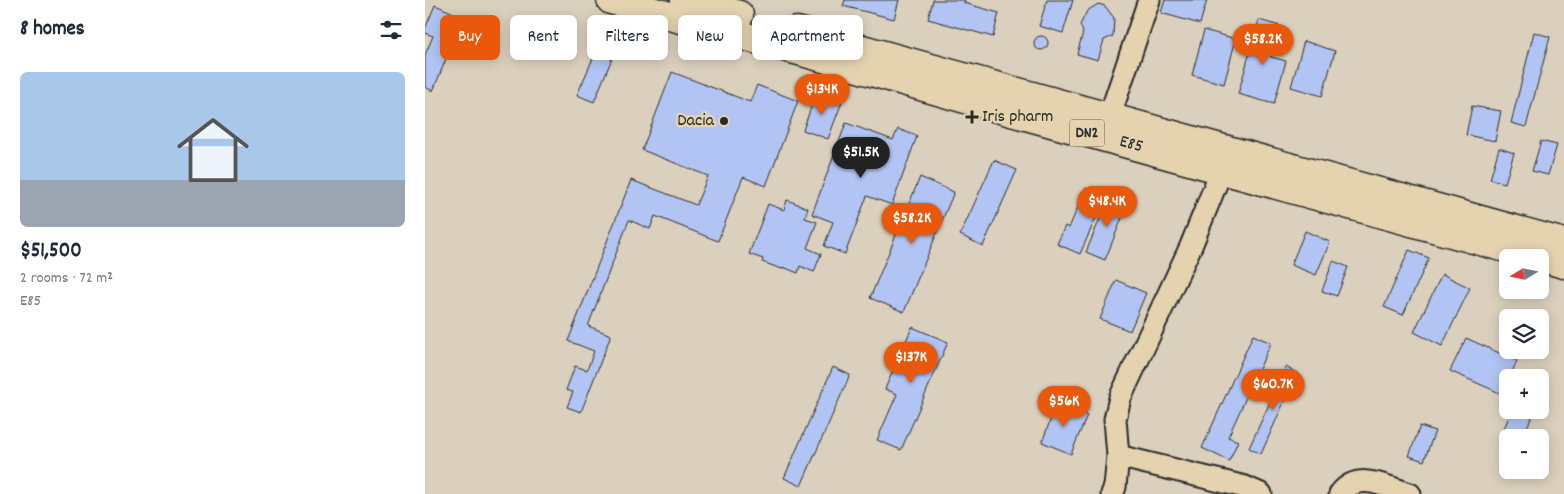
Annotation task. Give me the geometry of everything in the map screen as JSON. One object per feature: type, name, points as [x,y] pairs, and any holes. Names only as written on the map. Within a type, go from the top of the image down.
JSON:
[{"type":"main road","name":"E85","points":[[611,0],[1564,264]]},
{"type":"main road","name":"E85","points":[[685,0],[1564,243]]},
{"type":"street","points":[[1109,118],[1149,0]]},
{"type":"street","points":[[1112,494],[1115,487],[1118,456],[1115,419],[1120,398],[1191,246],[1221,169]]},
{"type":"street","points":[[1118,456],[1245,487],[1261,494]]},
{"type":"street","points":[[1340,494],[1345,487],[1355,482],[1367,481],[1410,494]]},
{"type":"building","points":[[845,0],[899,0],[894,19],[843,6]]},
{"type":"building","points":[[933,0],[965,0],[964,3],[999,13],[993,37],[928,19]]},
{"type":"building","points":[[1047,0],[1073,0],[1063,33],[1039,26]]},
{"type":"building","points":[[1165,0],[1207,0],[1200,24],[1161,13]]},
{"type":"building","points":[[1098,4],[1105,6],[1114,18],[1113,36],[1104,40],[1098,60],[1077,54],[1083,32],[1080,25],[1087,11]]},
{"type":"building","points":[[435,5],[458,15],[440,15],[440,60],[446,60],[433,91],[425,87],[425,55],[433,36],[425,33]]},
{"type":"building","points":[[1259,20],[1280,26],[1271,57],[1286,61],[1274,104],[1238,94]]},
{"type":"building","points":[[1204,30],[1236,39],[1224,84],[1192,75]]},
{"type":"building","points":[[1534,32],[1550,37],[1526,127],[1511,123]]},
{"type":"building","points":[[1041,36],[1046,38],[1048,43],[1046,48],[1041,50],[1036,48],[1034,43],[1036,38]]},
{"type":"building","points":[[1304,41],[1335,51],[1322,96],[1291,87]]},
{"type":"building","points":[[592,60],[611,60],[594,102],[577,95]]},
{"type":"building","points":[[672,72],[750,102],[757,85],[798,101],[766,186],[743,177],[718,241],[655,216],[650,229],[629,220],[588,326],[611,335],[581,412],[567,407],[573,392],[566,390],[575,366],[587,370],[594,351],[568,341],[631,180],[696,205],[708,176],[642,150]]},
{"type":"building","points":[[816,93],[842,102],[828,139],[803,130]]},
{"type":"building","points":[[1472,106],[1501,111],[1495,141],[1466,135]]},
{"type":"building","points":[[846,123],[893,140],[898,129],[917,136],[892,205],[867,196],[845,254],[824,246],[833,222],[812,214]]},
{"type":"building","points":[[1541,141],[1557,145],[1548,175],[1532,171]]},
{"type":"building","points":[[1499,148],[1514,153],[1505,183],[1490,179]]},
{"type":"building","points":[[994,160],[1017,170],[983,246],[960,235]]},
{"type":"building","points":[[920,177],[954,192],[904,312],[870,298]]},
{"type":"building","points":[[1086,188],[1105,197],[1080,254],[1057,244],[1065,226],[1069,228]]},
{"type":"building","points":[[1110,195],[1128,203],[1105,260],[1086,252]]},
{"type":"building","points":[[787,200],[808,208],[805,218],[817,222],[807,248],[821,254],[814,272],[800,266],[798,273],[783,267],[782,269],[762,262],[763,259],[749,254],[768,204],[784,210]]},
{"type":"building","points":[[1305,231],[1330,242],[1316,275],[1291,265]]},
{"type":"building","points":[[1409,250],[1429,258],[1403,315],[1384,307]]},
{"type":"building","points":[[1333,261],[1348,267],[1337,296],[1322,291]]},
{"type":"building","points":[[1442,274],[1470,288],[1442,346],[1414,332]]},
{"type":"building","points":[[1116,280],[1146,293],[1130,331],[1100,319]]},
{"type":"building","points":[[912,327],[948,342],[901,450],[877,440],[897,394],[885,389]]},
{"type":"building","points":[[1253,335],[1271,343],[1228,437],[1238,441],[1229,461],[1202,448]]},
{"type":"building","points":[[1466,338],[1499,353],[1499,359],[1517,361],[1513,369],[1499,369],[1499,393],[1450,371]]},
{"type":"building","points":[[833,367],[850,375],[801,486],[784,478]]},
{"type":"building","points":[[1286,367],[1297,373],[1261,454],[1249,448]]},
{"type":"building","points":[[1057,403],[1087,415],[1071,454],[1042,442]]},
{"type":"building","points":[[1508,419],[1531,419],[1526,429],[1504,429]]},
{"type":"building","points":[[1420,426],[1435,431],[1424,461],[1409,456]]},
{"type":"place","name":"Iris pharm","points":[[972,117]]},
{"type":"place","name":"Dacia","points":[[724,121]]}]
